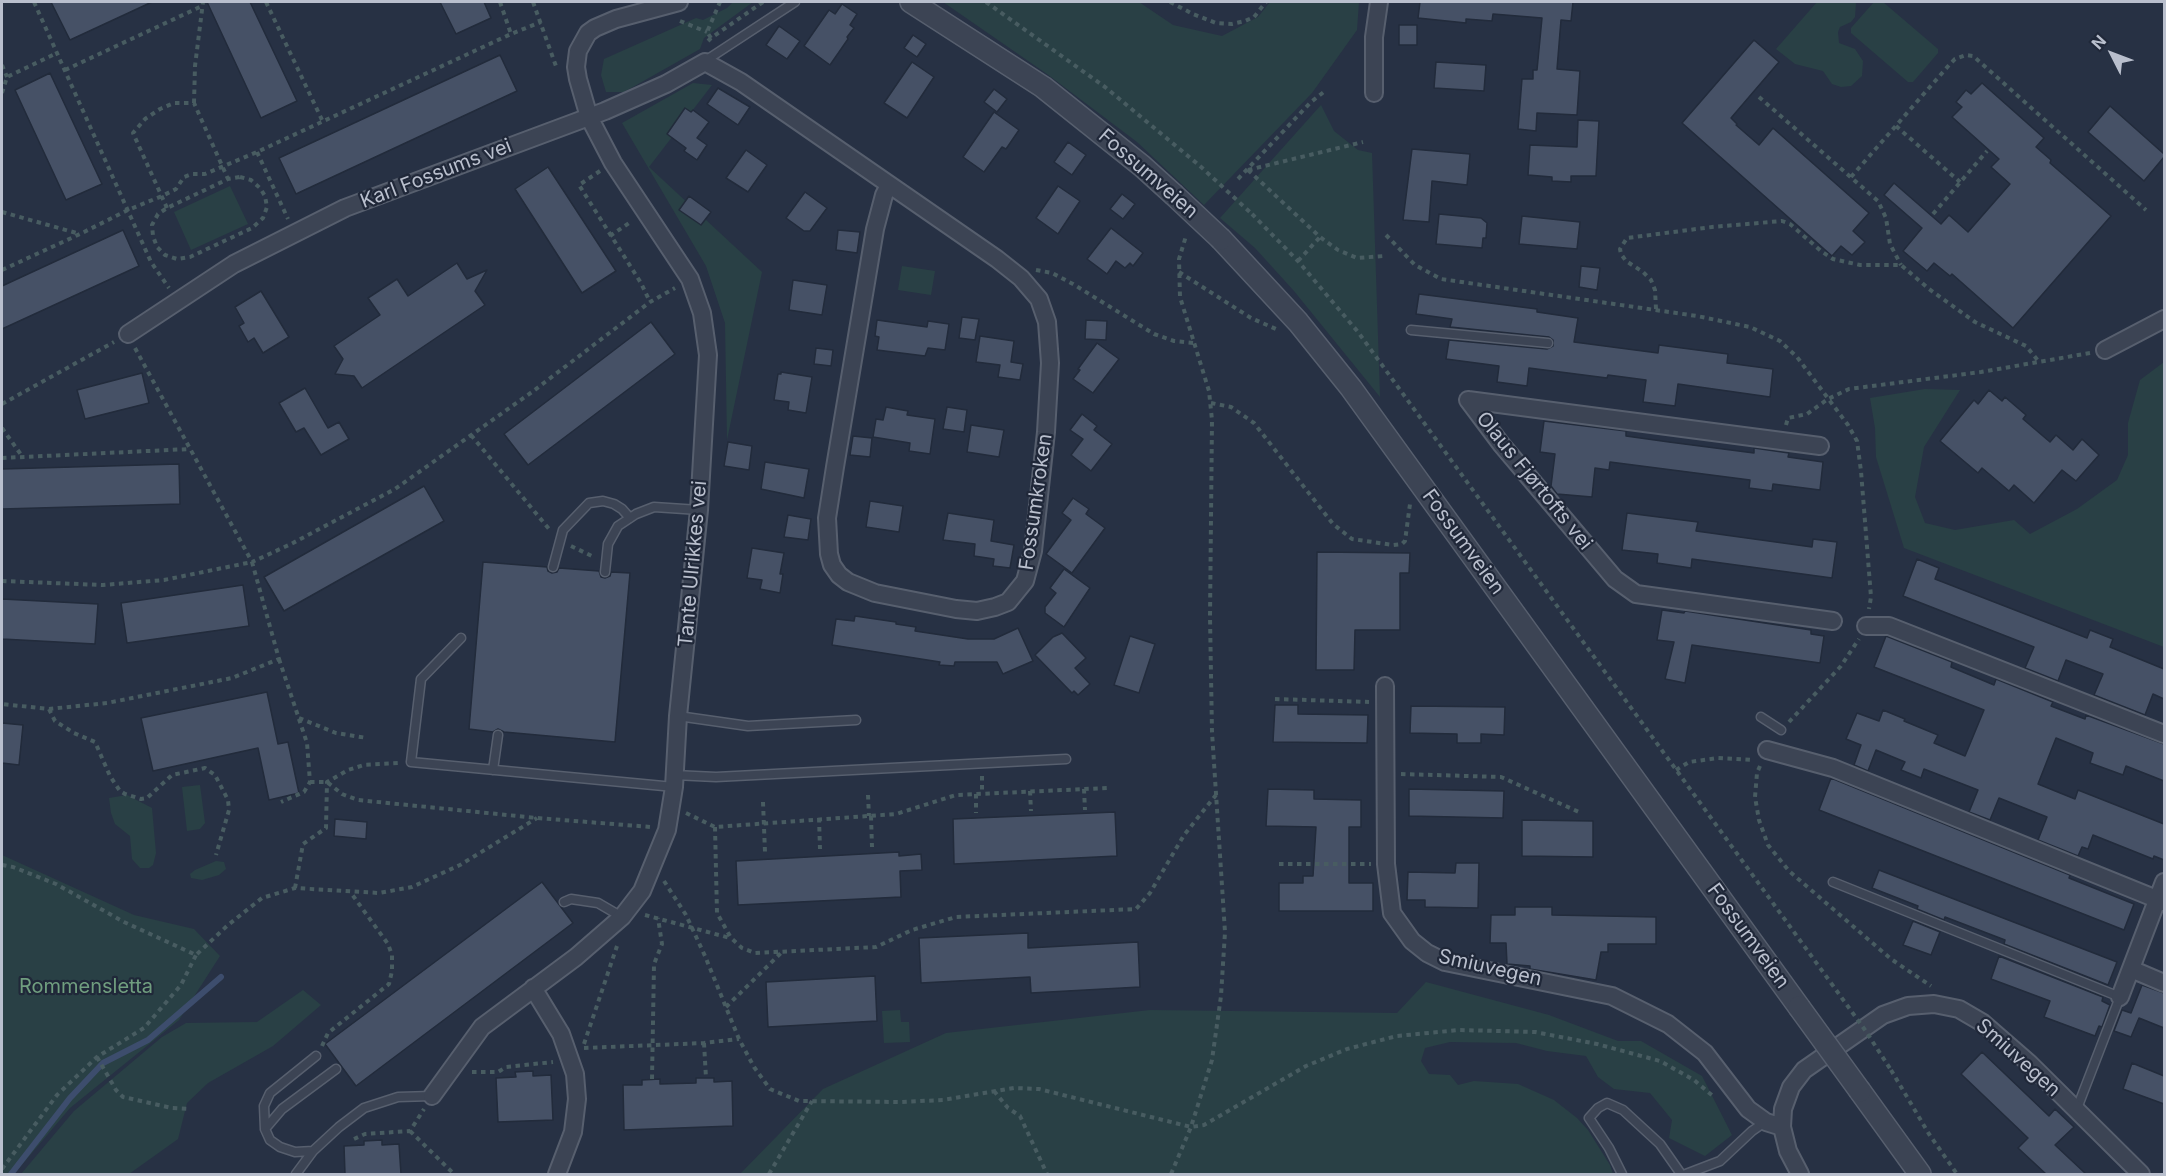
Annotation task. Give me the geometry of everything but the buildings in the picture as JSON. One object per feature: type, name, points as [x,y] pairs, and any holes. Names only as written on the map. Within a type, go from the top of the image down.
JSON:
[{"type":"street","points":[[678,2],[616,19],[588,33],[578,51],[576,68],[589,117],[666,84],[705,62]]},
{"type":"street","name":"Fossumveien","points":[[911,2],[1043,87],[1132,158],[1221,239],[1298,322],[1351,388],[1920,1174]]},
{"type":"street","points":[[1374,93],[1374,38],[1379,2]]},
{"type":"street","name":"Fossumkroken","points":[[705,62],[749,87],[1015,273],[1032,289],[1044,310],[1049,338],[1049,387],[1034,552],[1025,581],[1008,602],[995,607],[977,610],[956,609],[875,593],[848,582],[839,575],[832,565],[829,554],[827,518],[835,467],[875,229],[889,185]]},
{"type":"street","name":"Tante Ulrikkes vei","points":[[432,1096],[482,1027],[576,957],[622,917],[642,891],[667,830],[674,781],[678,716],[699,510],[708,355],[702,313],[690,279],[613,163],[589,117]]},
{"type":"street","name":"Karl Fossums vei","points":[[128,334],[234,264],[345,208],[589,117]]},
{"type":"street","points":[[2105,350],[2164,320]]},
{"type":"street","name":"Olaus Fjørtofts vei","points":[[1820,446],[1468,400],[1501,444],[1615,579],[1636,594],[1833,621]]},
{"type":"street","points":[[1866,626],[1889,626],[2164,734]]},
{"type":"street","name":"Smiuvegen","points":[[1385,694],[1386,864],[1392,913],[1412,940],[1427,953],[1445,962],[1612,996],[1668,1024],[1705,1053],[1748,1109],[1766,1122],[1782,1127]]},
{"type":"street","points":[[1765,755],[1833,768],[2161,901]]},
{"type":"street","points":[[2120,997],[2161,901],[2164,882]]},
{"type":"street","points":[[2131,969],[2164,983]]},
{"type":"street","points":[[533,988],[561,1034],[576,1051],[577,1099],[573,1132],[557,1174]]},
{"type":"street","name":"Smiuvegen","points":[[1800,1174],[1788,1151],[1782,1127],[1783,1109],[1791,1087],[1804,1070],[1883,1015],[1908,1006],[1934,1004],[1959,1009],[1983,1023],[2029,1063],[2141,1174]]},
{"type":"lane","points":[[705,62],[795,2]]},
{"type":"lane","points":[[1411,330],[1548,343]]},
{"type":"lane","points":[[553,567],[563,530],[589,503],[603,501],[614,504],[630,518]]},
{"type":"lane","points":[[605,572],[608,544],[618,526],[630,518],[654,507],[699,510]]},
{"type":"lane","points":[[460,638],[421,679],[411,762],[493,770],[674,781],[1066,759]]},
{"type":"lane","points":[[678,716],[748,726],[856,720]]},
{"type":"lane","points":[[1761,717],[1781,730]]},
{"type":"lane","points":[[493,770],[498,735]]},
{"type":"lane","points":[[1833,882],[2120,997],[2076,1111]]},
{"type":"lane","points":[[564,902],[570,899],[590,901],[622,917]]},
{"type":"lane","points":[[313,1151],[295,1152],[280,1147],[270,1140],[265,1129],[264,1106],[270,1093],[316,1056]]},
{"type":"lane","points":[[265,1129],[282,1109],[336,1069]]},
{"type":"lane","points":[[296,1174],[313,1151],[339,1126],[364,1108],[398,1098],[432,1096]]},
{"type":"lane","points":[[1622,1174],[1609,1148],[1589,1118],[1598,1108],[1607,1104],[1623,1110],[1660,1144],[1681,1174]]},
{"type":"lane","points":[[1686,1174],[1720,1161],[1752,1131],[1766,1122]]},
{"type":"path","points":[[34,2],[146,252],[179,301]]},
{"type":"path","points":[[266,2],[323,122]]},
{"type":"path","points":[[500,2],[511,34]]},
{"type":"path","points":[[533,2],[558,74]]},
{"type":"path","points":[[707,32],[720,2]]},
{"type":"path","points":[[986,2],[1105,87],[1200,166],[1298,261],[1358,332],[1865,1030],[1929,1134],[1957,1174]]},
{"type":"path","points":[[1170,2],[1193,14],[1216,22],[1232,24],[1254,17],[1266,2]]},
{"type":"path","points":[[64,70],[202,4]]},
{"type":"path","points":[[202,4],[195,66],[194,103],[228,179]]},
{"type":"path","points":[[2,270],[176,189],[184,177],[192,174],[205,174],[257,152],[541,21]]},
{"type":"path","points":[[679,21],[707,32],[711,38]]},
{"type":"path","points":[[7,76],[57,53]]},
{"type":"path","points":[[1851,177],[1955,59],[1966,55],[1973,56],[2146,210]]},
{"type":"path","points":[[2,65],[7,76],[2,93]]},
{"type":"path","points":[[1238,179],[1311,102],[1325,91]]},
{"type":"path","points":[[1759,97],[1878,201],[1884,210],[1890,244],[1901,265],[1929,289],[1975,322],[2026,346],[2040,363]]},
{"type":"path","points":[[167,208],[134,133],[145,119],[160,109],[174,103],[194,103]]},
{"type":"path","points":[[1896,126],[1960,182]]},
{"type":"path","points":[[1248,170],[1363,142]]},
{"type":"path","points":[[1933,214],[1987,151]]},
{"type":"path","points":[[257,152],[294,233]]},
{"type":"path","points":[[613,163],[579,185],[641,283],[650,302]]},
{"type":"path","points":[[1248,170],[1320,237],[1338,250],[1357,258],[1384,256]]},
{"type":"path","points":[[240,177],[251,180],[260,188],[265,196],[267,207],[263,218],[252,228],[190,257],[177,259],[165,255],[157,247],[153,236],[152,225],[158,214],[228,179],[240,177]]},
{"type":"path","points":[[265,196],[275,192]]},
{"type":"path","points":[[2,212],[80,234]]},
{"type":"path","points":[[610,236],[646,212]]},
{"type":"path","points":[[1656,309],[1655,290],[1651,280],[1626,261],[1621,254],[1620,249],[1627,238],[1782,221],[1790,224],[1821,252],[1833,259],[1860,265],[1901,265]]},
{"type":"path","points":[[1386,235],[1416,265],[1441,279],[1656,309],[1750,327],[1771,335],[1797,357],[1853,433],[1859,452],[1870,597],[1866,626],[1841,666],[1781,730]]},
{"type":"path","points":[[1171,1174],[1191,1127],[1212,1060],[1221,996],[1225,932],[1212,732],[1210,640],[1213,456],[1211,403],[1180,297],[1178,272],[1181,247],[1186,236]]},
{"type":"path","points":[[1298,261],[1320,237]]},
{"type":"path","points":[[146,252],[157,247]]},
{"type":"path","points":[[1178,272],[1251,318],[1272,328],[1284,330]]},
{"type":"path","points":[[2,581],[103,585],[164,580],[252,562],[395,489],[532,393],[650,302],[690,279]]},
{"type":"path","points":[[1064,280],[1154,334],[1174,341],[1194,343]]},
{"type":"path","points":[[2,404],[128,334],[252,562],[279,659],[307,743],[310,782],[304,792],[281,802]]},
{"type":"path","points":[[1784,441],[1788,418],[1807,414],[1841,392],[1858,387],[1981,372],[2105,350]]},
{"type":"path","points":[[1211,403],[1231,407],[1254,423],[1333,524],[1352,539],[1392,545],[1402,544],[1405,541],[1410,504],[1414,498]]},
{"type":"path","points":[[2,428],[22,457]]},
{"type":"path","points":[[471,435],[559,541],[591,556]]},
{"type":"path","points":[[2,458],[190,449]]},
{"type":"path","points":[[2,704],[49,709],[107,703],[232,678],[279,659]]},
{"type":"path","points":[[1275,699],[1385,694]]},
{"type":"path","points":[[49,709],[54,721],[95,742],[110,776],[120,791],[125,794],[141,799],[147,798],[172,775],[205,768],[215,775],[228,800],[229,810],[216,855]]},
{"type":"path","points":[[298,717],[336,733],[367,738]]},
{"type":"path","points":[[1676,770],[1689,762],[1765,755],[1757,772],[1755,797],[1759,820],[1768,845],[1789,871],[1891,959],[1932,986],[1934,1004]]},
{"type":"path","points":[[310,782],[327,782],[348,770],[364,765],[411,762]]},
{"type":"path","points":[[1386,774],[1501,777],[1579,812]]},
{"type":"path","points":[[982,775],[982,794]]},
{"type":"path","points":[[327,782],[342,794],[358,800],[655,828]]},
{"type":"path","points":[[295,888],[303,844],[326,828],[327,782]]},
{"type":"path","points":[[683,812],[715,826],[896,814],[956,795],[1107,788]]},
{"type":"path","points":[[1084,789],[1084,810]]},
{"type":"path","points":[[1030,791],[1031,811]]},
{"type":"path","points":[[976,794],[976,813]]},
{"type":"path","points":[[868,795],[872,847]]},
{"type":"path","points":[[715,826],[717,913],[731,938],[742,948],[755,952],[876,947],[912,930],[956,917],[1136,909],[1150,893],[1184,835],[1216,795]]},
{"type":"path","points":[[763,802],[765,852]]},
{"type":"path","points":[[2,1169],[57,1095],[97,1057],[144,1028],[181,986],[196,955],[262,898],[295,888],[379,893],[412,887],[460,865],[537,818]]},
{"type":"path","points":[[819,818],[820,849]]},
{"type":"path","points":[[1279,864],[1386,864]]},
{"type":"path","points":[[2,865],[56,884],[124,922],[196,955]]},
{"type":"path","points":[[663,881],[677,899],[692,928],[754,1067],[770,1089],[799,1101],[943,1100],[1014,1088],[1039,1089],[1191,1127],[1204,1125],[1306,1066],[1347,1049],[1396,1036],[1459,1030],[1535,1032],[1597,1044],[1660,1061],[1694,1080],[1719,1102]]},
{"type":"path","points":[[316,1056],[328,1033],[388,984],[392,970],[392,955],[388,944],[351,892]]},
{"type":"path","points":[[644,914],[731,938]]},
{"type":"path","points":[[652,1079],[654,964],[662,944],[658,918]]},
{"type":"path","points":[[576,1051],[618,943]]},
{"type":"path","points":[[726,1007],[783,951]]},
{"type":"path","points":[[462,1078],[473,1072],[498,1072],[506,1067],[552,1063],[576,1051],[740,1040]]},
{"type":"path","points":[[704,1043],[706,1078]]},
{"type":"path","points":[[97,1057],[116,1090],[123,1097],[172,1108],[190,1109]]},
{"type":"path","points":[[994,1091],[1008,1108],[1020,1116],[1047,1174]]},
{"type":"path","points":[[410,1131],[432,1096]]},
{"type":"path","points":[[769,1174],[812,1101]]},
{"type":"path","points":[[354,1139],[365,1134],[410,1131],[454,1174]]},
{"type":"green space","points":[[733,2],[753,2],[704,38],[700,49],[624,92],[606,92],[601,75],[604,59],[696,18],[703,20],[727,8]]},
{"type":"green space","points":[[943,2],[1139,2],[1173,25],[1222,36],[1258,17],[1270,2],[1359,2],[1357,30],[1312,93],[1204,205],[1137,142],[1047,74]]},
{"type":"green space","points":[[1817,2],[1856,3],[1855,17],[1851,22],[1840,27],[1838,32],[1839,43],[1855,49],[1863,61],[1862,76],[1851,86],[1841,87],[1832,84],[1823,71],[1795,64],[1776,49]]},
{"type":"green space","points":[[1874,2],[1883,2],[1938,49],[1938,53],[1913,82],[1908,82],[1851,33],[1851,28]]},
{"type":"green space","points":[[693,83],[712,85],[649,167],[762,272],[727,440],[725,323],[706,266],[622,123]]},
{"type":"green space","points":[[1321,105],[1334,131],[1358,150],[1372,153],[1380,397],[1294,291],[1255,248],[1220,218]]},
{"type":"green space","points":[[230,186],[248,224],[191,250],[174,212]]},
{"type":"green space","points":[[902,266],[935,271],[931,295],[898,290]]},
{"type":"green space","points":[[2164,362],[2164,647],[1904,548],[1876,457],[1875,428],[1870,398],[1925,389],[1960,390],[1924,447],[1915,497],[1925,523],[1955,530],[2014,520],[2030,534],[2077,509],[2117,480],[2128,455],[2128,423],[2140,380]]},
{"type":"green space","points":[[200,785],[205,823],[200,829],[187,831],[182,787]]},
{"type":"green space","points":[[127,795],[152,808],[156,853],[153,865],[149,868],[140,868],[132,859],[130,836],[115,824],[111,813],[109,798]]},
{"type":"green space","name":"Rommensletta","points":[[2,855],[134,915],[194,929],[220,956],[179,1020],[70,1108],[14,1174],[2,1174]]},
{"type":"green space","points":[[216,861],[224,862],[226,869],[219,875],[202,880],[191,878],[190,874],[195,870]]},
{"type":"green space","points":[[1426,982],[1549,1015],[1618,1041],[1641,1041],[1702,1076],[1732,1135],[1705,1156],[1669,1138],[1672,1120],[1650,1093],[1614,1089],[1598,1077],[1586,1056],[1547,1051],[1516,1043],[1450,1042],[1425,1048],[1421,1061],[1429,1074],[1450,1075],[1458,1085],[1474,1081],[1518,1084],[1554,1100],[1588,1130],[1610,1165],[1613,1174],[740,1174],[823,1089],[946,1033],[1150,1010],[1397,1013]]},
{"type":"green space","points":[[303,990],[321,1005],[273,1046],[208,1083],[187,1103],[178,1139],[129,1174],[21,1174],[74,1111],[162,1037],[186,1023],[257,1022]]},
{"type":"green space","points":[[900,1010],[901,1022],[909,1022],[910,1042],[884,1043],[882,1011]]},
{"type":"waterway","points":[[11,1174],[70,1098],[103,1063],[148,1040],[221,977]]}]
